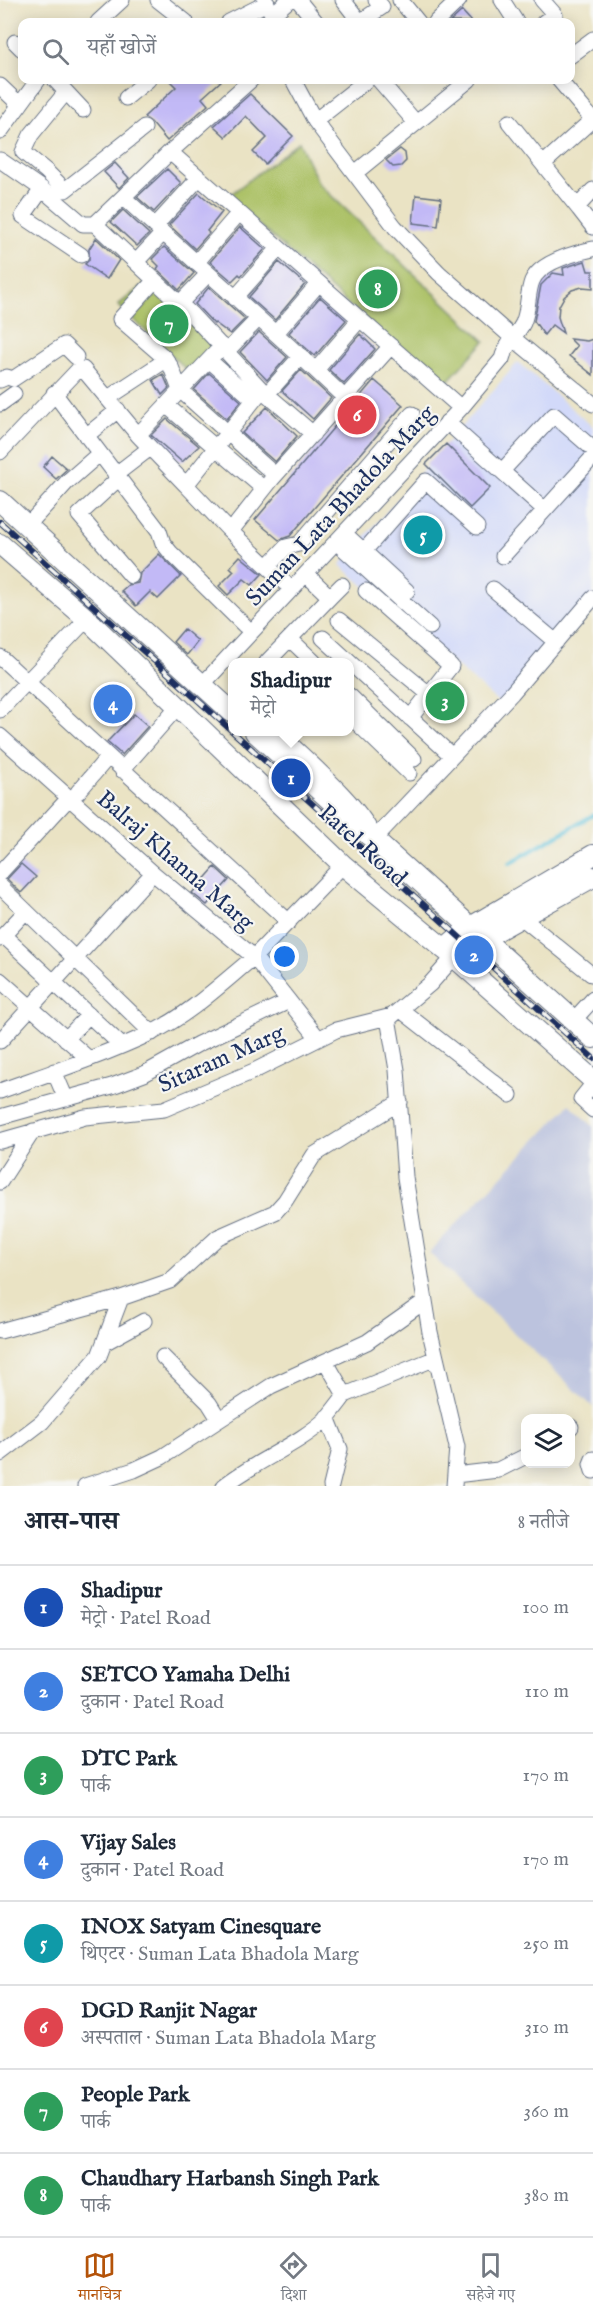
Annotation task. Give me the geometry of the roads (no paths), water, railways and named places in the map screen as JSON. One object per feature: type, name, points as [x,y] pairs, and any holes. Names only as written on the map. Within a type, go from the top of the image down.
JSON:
[{"type":"main road","points":[[0,501],[199,682],[228,703]]},
{"type":"main road","name":"Patel Road","points":[[0,544],[87,619],[179,705],[343,865],[449,953],[593,1080]]},
{"type":"main road","name":"Patel Road","points":[[259,736],[593,1038]]},
{"type":"main road","points":[[449,953],[475,933],[593,855]]},
{"type":"main road","points":[[475,933],[521,917],[593,877]]},
{"type":"street","points":[[102,18],[122,0]]},
{"type":"street","points":[[158,0],[181,18]]},
{"type":"street","points":[[243,18],[270,10],[289,0]]},
{"type":"street","points":[[298,0],[313,18]]},
{"type":"street","points":[[343,0],[357,18]]},
{"type":"street","points":[[366,18],[382,7],[376,0]]},
{"type":"street","points":[[399,0],[415,18]]},
{"type":"street","points":[[440,18],[459,0]]},
{"type":"street","points":[[502,0],[513,18]]},
{"type":"street","points":[[542,0],[555,15],[550,18]]},
{"type":"street","points":[[575,52],[593,39]]},
{"type":"street","points":[[0,132],[35,84]]},
{"type":"street","points":[[59,84],[83,110]]},
{"type":"street","points":[[126,98],[143,84]]},
{"type":"street","points":[[95,224],[170,152],[246,84]]},
{"type":"street","points":[[296,84],[315,121],[395,227],[509,345],[593,404]]},
{"type":"street","points":[[315,121],[362,84]]},
{"type":"street","points":[[383,84],[416,123]]},
{"type":"street","points":[[355,174],[464,84]]},
{"type":"street","points":[[543,164],[593,119],[562,84]]},
{"type":"street","points":[[0,86],[20,105]]},
{"type":"street","points":[[66,92],[31,135],[23,152],[65,190],[144,128]]},
{"type":"street","points":[[509,122],[593,227]]},
{"type":"street","points":[[170,152],[457,404]]},
{"type":"street","points":[[0,160],[42,189],[83,224],[95,224],[225,348],[261,395]]},
{"type":"street","points":[[136,262],[199,178]]},
{"type":"street","points":[[42,189],[23,216],[81,255]]},
{"type":"street","points":[[579,209],[582,200],[593,190]]},
{"type":"street","points":[[123,197],[276,333],[345,398]]},
{"type":"street","points":[[196,263],[239,213]]},
{"type":"street","points":[[235,298],[279,248]]},
{"type":"street","points":[[509,345],[525,316],[532,282],[536,275],[570,254],[593,249]]},
{"type":"street","points":[[180,303],[208,274]]},
{"type":"street","points":[[155,280],[120,319],[166,360],[180,390],[275,476]]},
{"type":"street","points":[[276,333],[320,284]]},
{"type":"street","points":[[138,435],[209,360],[258,319]]},
{"type":"street","points":[[316,370],[360,319]]},
{"type":"street","points":[[0,380],[7,377],[14,379],[64,345],[76,357]]},
{"type":"street","name":"Suman Lata Bhadola Marg","points":[[199,682],[245,626],[457,404],[494,355],[509,345]]},
{"type":"street","points":[[231,531],[275,476],[391,346]]},
{"type":"street","points":[[186,485],[261,395],[301,356]]},
{"type":"street","points":[[86,436],[113,404],[166,360]]},
{"type":"street","points":[[209,360],[313,434]]},
{"type":"street","points":[[0,452],[54,393],[78,370],[83,369],[150,448],[285,583]]},
{"type":"street","points":[[54,393],[159,531],[163,543],[170,552],[245,626]]},
{"type":"street","points":[[0,404],[14,394]]},
{"type":"street","name":"Suman Lata Bhadola Marg","points":[[199,682],[306,574],[410,463],[447,422],[457,404]]},
{"type":"street","points":[[166,405],[264,489]]},
{"type":"street","points":[[268,566],[286,547],[299,544],[412,414]]},
{"type":"street","points":[[502,471],[554,415],[593,449]]},
{"type":"street","points":[[447,422],[546,510]]},
{"type":"street","points":[[130,576],[79,515],[116,477],[150,448]]},
{"type":"street","points":[[27,526],[66,482],[99,454]]},
{"type":"street","points":[[503,556],[593,457]]},
{"type":"street","points":[[410,463],[426,481],[477,527]]},
{"type":"street","points":[[364,551],[426,481]]},
{"type":"street","points":[[340,538],[364,551],[407,591]]},
{"type":"street","points":[[340,538],[430,627]]},
{"type":"street","points":[[306,574],[330,597]]},
{"type":"street","points":[[272,658],[342,585]]},
{"type":"street","points":[[493,589],[556,642]]},
{"type":"street","points":[[366,591],[451,666],[411,718]]},
{"type":"street","points":[[282,736],[358,811],[371,829],[374,838],[512,693],[593,598]]},
{"type":"street","points":[[0,710],[87,619]]},
{"type":"street","points":[[339,620],[429,694]]},
{"type":"street","points":[[323,638],[345,658]]},
{"type":"street","points":[[290,639],[309,658]]},
{"type":"street","points":[[0,657],[288,922]]},
{"type":"street","points":[[354,666],[452,756]]},
{"type":"street","points":[[354,701],[411,766],[354,719]]},
{"type":"street","points":[[122,770],[179,705]]},
{"type":"street","name":"Balraj Khanna Marg","points":[[0,736],[74,795],[153,873],[254,957],[343,865]]},
{"type":"street","points":[[0,873],[108,757]]},
{"type":"street","points":[[0,1041],[153,873]]},
{"type":"street","points":[[1,889],[152,1033]]},
{"type":"street","points":[[26,911],[3,930],[53,982],[121,1046]]},
{"type":"street","points":[[521,917],[591,974]]},
{"type":"street","points":[[394,1014],[430,984],[449,953]]},
{"type":"street","points":[[0,1091],[89,1059],[152,1033],[190,1010],[254,957],[318,1038]]},
{"type":"street","points":[[0,980],[89,1059]]},
{"type":"street","points":[[573,1021],[593,999]]},
{"type":"street","points":[[0,1117],[144,1074],[198,1044],[289,1001]]},
{"type":"street","points":[[394,1014],[510,1095]]},
{"type":"street","points":[[394,1014],[405,1177],[425,1301],[457,1447],[455,1481],[498,1470],[521,1458]]},
{"type":"street","name":"Sitaram Marg","points":[[0,1140],[85,1116],[164,1109],[254,1071],[336,1030],[394,1014]]},
{"type":"street","points":[[66,1039],[89,1015]]},
{"type":"street","points":[[54,1071],[66,1099]]},
{"type":"street","points":[[593,1084],[581,1099],[593,1110]]},
{"type":"street","points":[[0,1331],[121,1298],[170,1281],[218,1237],[275,1212],[285,1201],[314,1155],[400,1102]]},
{"type":"street","points":[[0,1182],[33,1131]]},
{"type":"street","points":[[0,1454],[42,1422],[99,1356],[121,1298]]},
{"type":"street","points":[[85,1486],[146,1465],[271,1386],[367,1342],[425,1301]]},
{"type":"street","points":[[104,1343],[144,1322]]},
{"type":"street","points":[[163,1357],[209,1403],[219,1419]]},
{"type":"street","points":[[224,1486],[241,1472],[279,1450],[327,1417],[345,1395],[436,1358]]},
{"type":"street","points":[[326,1362],[345,1395]]},
{"type":"street","points":[[327,1417],[340,1449],[331,1486]]},
{"type":"street","points":[[593,1459],[591,1464],[593,1471]]},
{"type":"waterway","points":[[510,863],[593,815]]},
{"type":"railway","points":[[0,522],[228,727]]},
{"type":"railway","points":[[237,736],[593,1058]]},
{"type":"place","name":"Chaudhary Harbansh Singh Park","points":[[378,289]]},
{"type":"place","name":"People Park","points":[[169,324]]},
{"type":"place","name":"DGD Ranjit Nagar","points":[[357,415]]},
{"type":"place","name":"INOX Satyam Cinesquare","points":[[423,535]]},
{"type":"place","name":"DTC Park","points":[[445,701]]},
{"type":"place","name":"Vijay Sales","points":[[113,704]]},
{"type":"place","name":"Shadipur","points":[[291,778]]},
{"type":"place","name":"SETCO Yamaha Delhi","points":[[474,955]]}]
